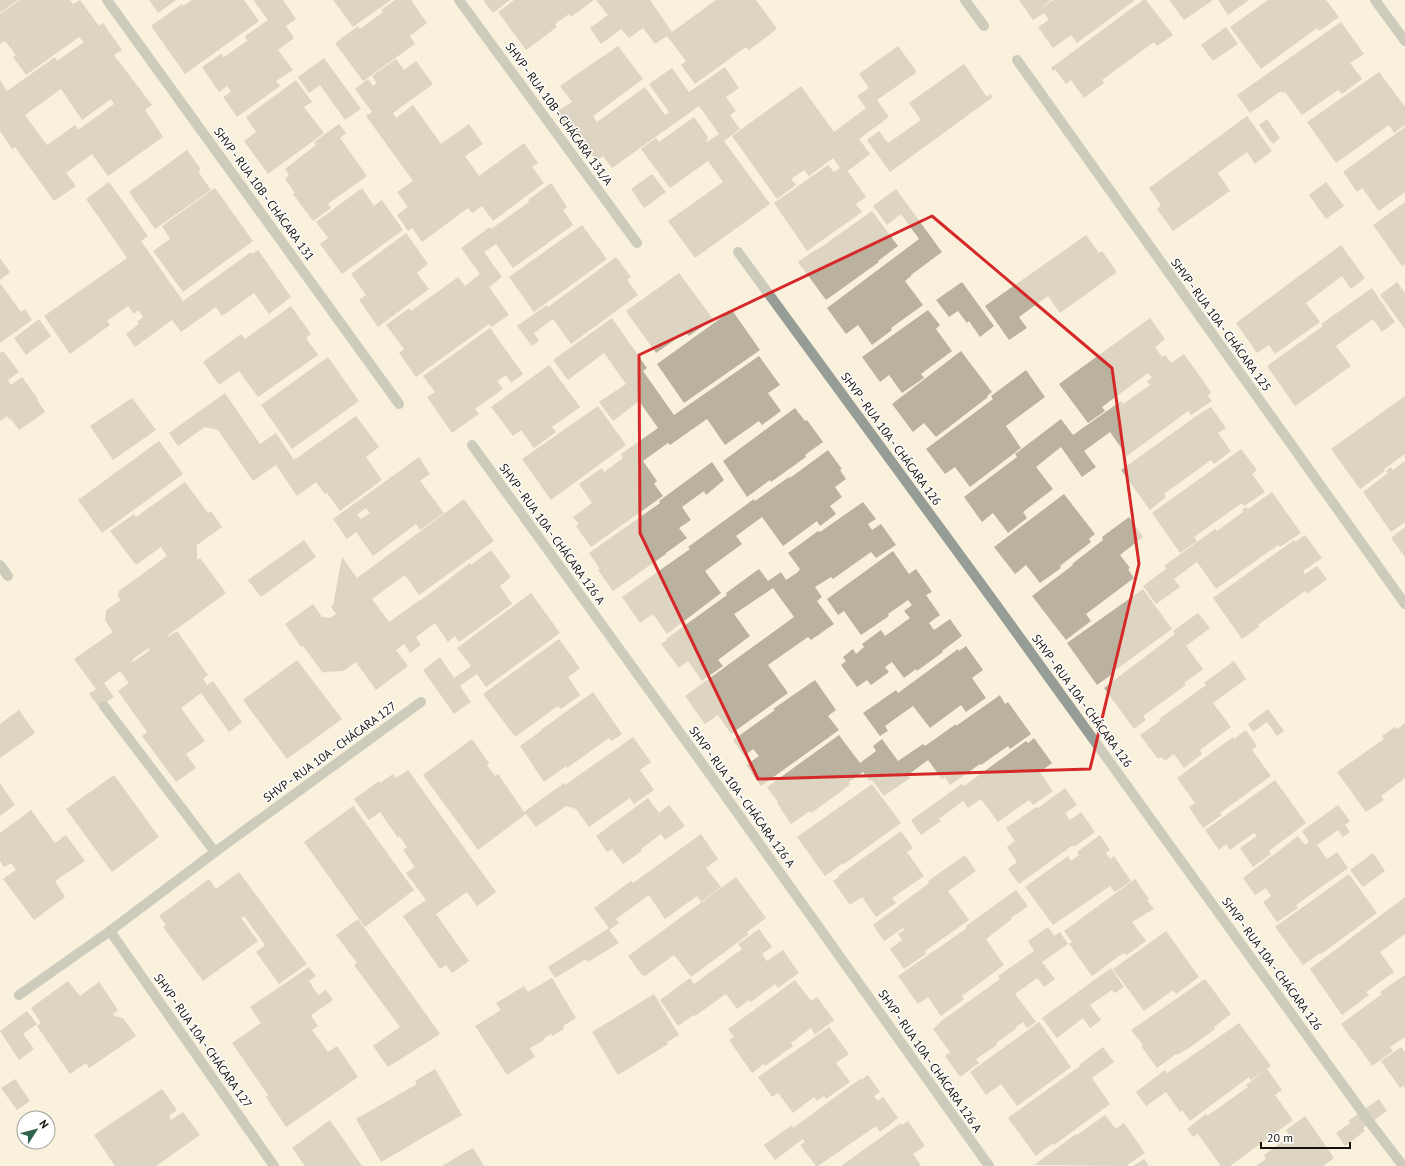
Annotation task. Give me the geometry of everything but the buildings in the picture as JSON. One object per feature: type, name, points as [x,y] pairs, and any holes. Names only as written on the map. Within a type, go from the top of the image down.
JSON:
[{"type":"street","name":"SHVP - RUA 10B - CHÁCARA 131","points":[[107,0],[399,404]]},
{"type":"street","name":"SHVP - RUA 10B - CHÁCARA 131/A","points":[[460,0],[636,243]]},
{"type":"street","points":[[965,0],[984,26]]},
{"type":"street","points":[[1375,0],[1405,41]]},
{"type":"street","name":"SHVP - RUA 10A - CHÁCARA 125","points":[[1017,60],[1405,604]]},
{"type":"street","name":"SHVP - RUA 10A - CHÁCARA 126","points":[[738,252],[996,603],[1368,1120],[1403,1166]]},
{"type":"street","name":"SHVP - RUA 10A - CHÁCARA 126 A","points":[[472,445],[709,773],[989,1166]]},
{"type":"street","points":[[0,565],[8,576]]},
{"type":"street","name":"SHVP - RUA 10A - CHÁCARA 127","points":[[19,995],[110,931],[215,852],[421,702]]},
{"type":"street","points":[[104,706],[215,852]]},
{"type":"street","name":"SHVP - RUA 10A - CHÁCARA 127","points":[[110,931],[274,1166]]},
{"type":"highlighted area","points":[[932,216],[1112,368],[1139,564],[1090,769],[758,779],[640,533],[639,355]]}]
